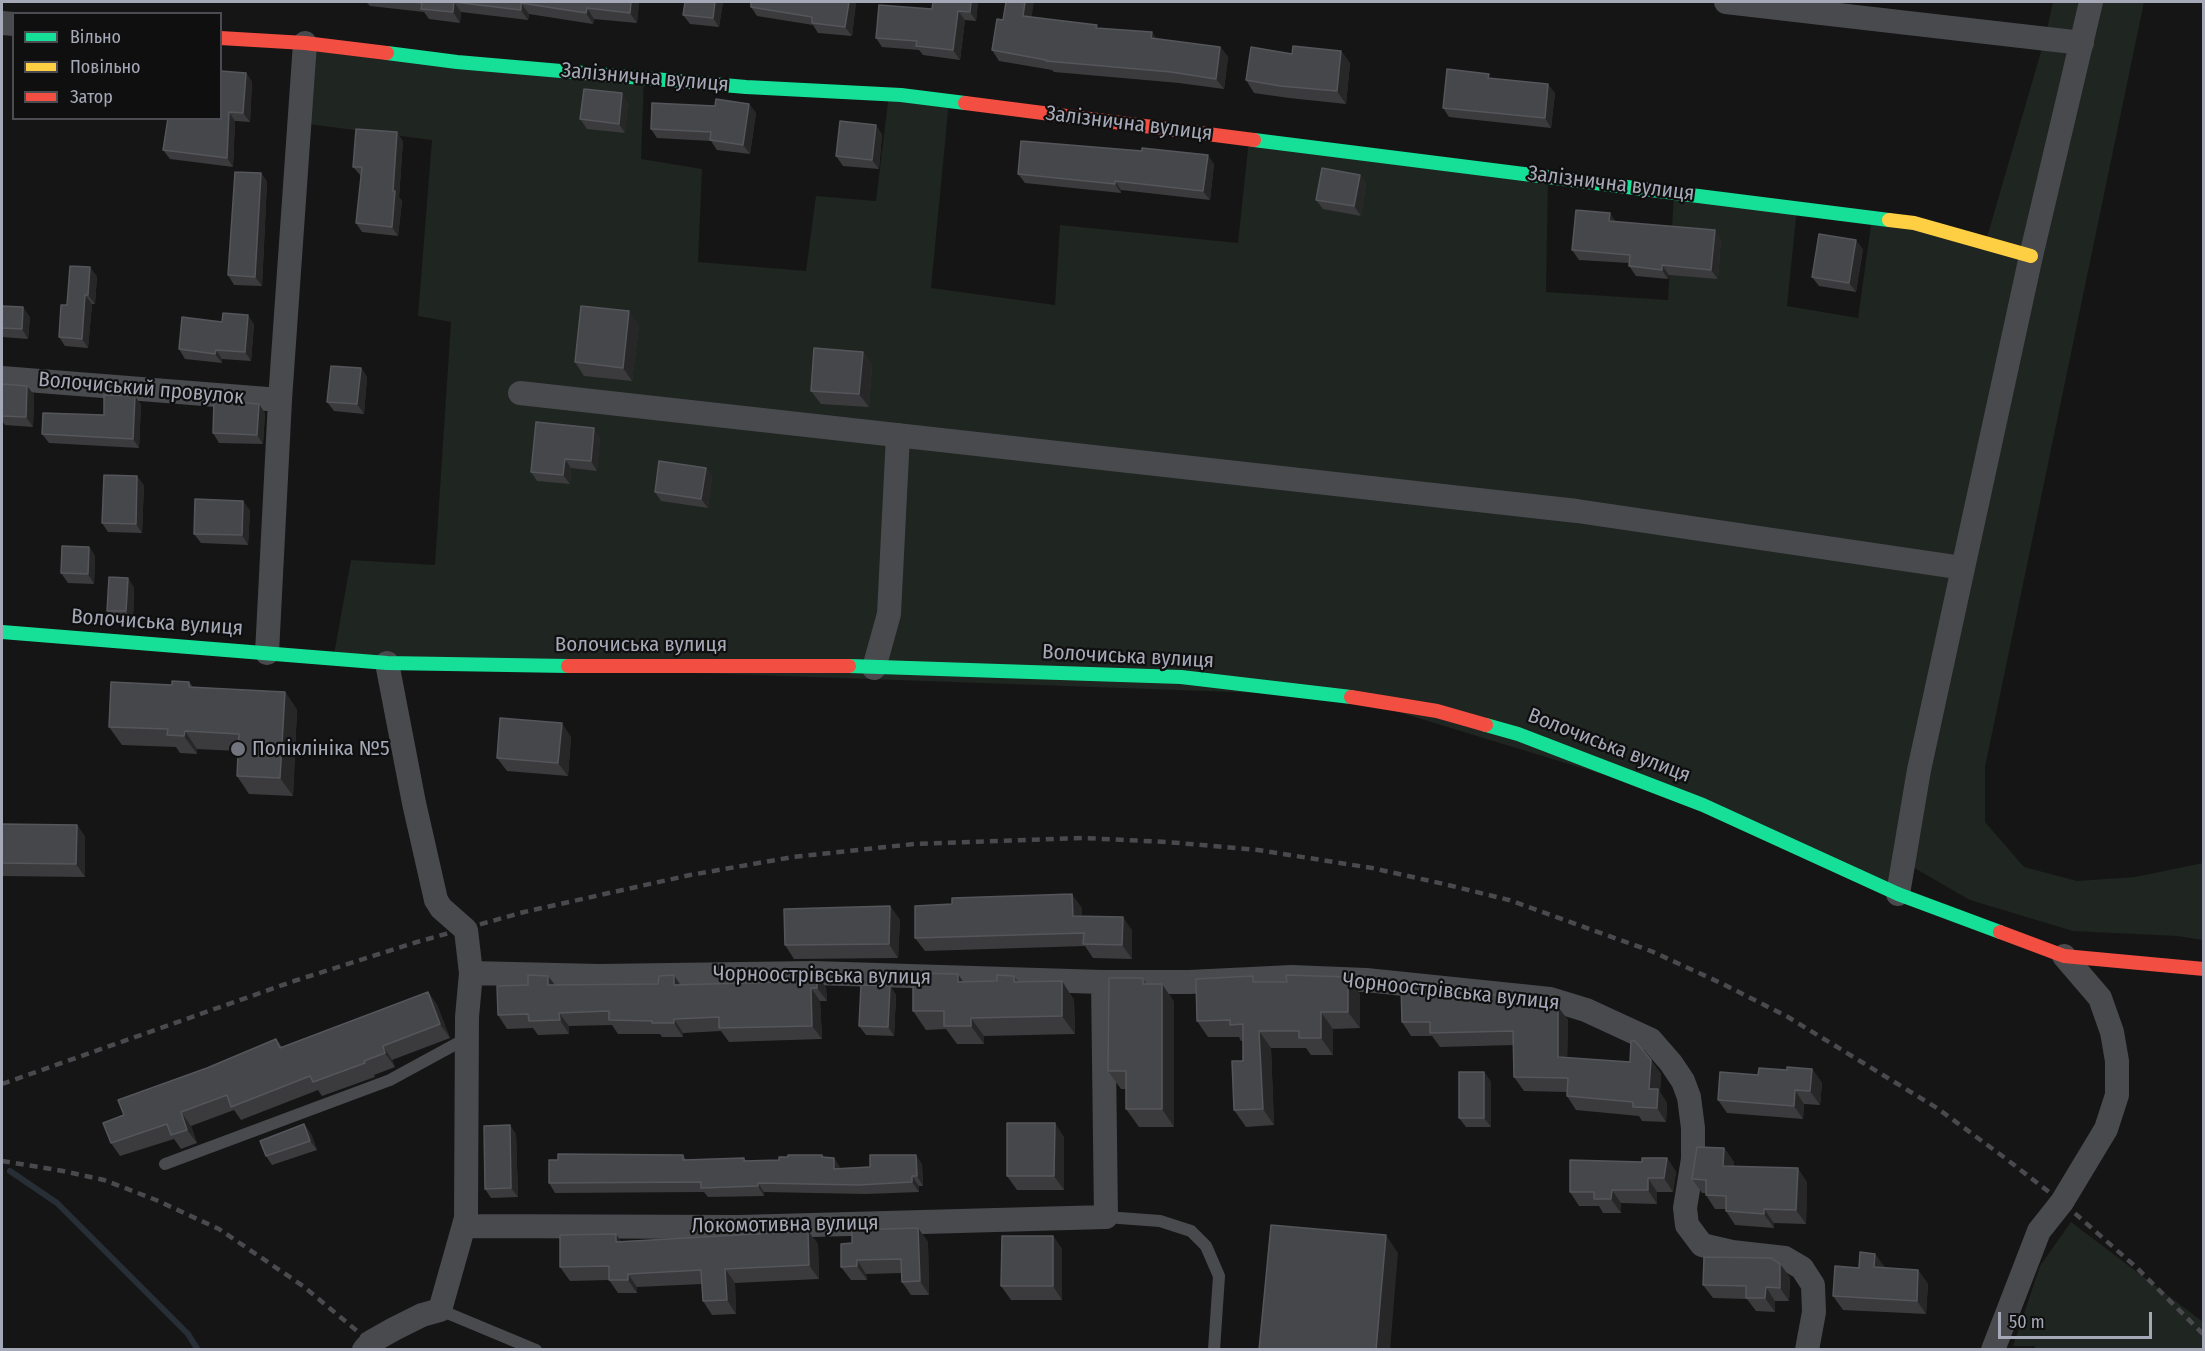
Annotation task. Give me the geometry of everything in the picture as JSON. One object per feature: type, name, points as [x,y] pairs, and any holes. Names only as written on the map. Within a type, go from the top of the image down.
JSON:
[{"type":"main road","name":"Залізнична вулиця","points":[[222,38],[305,43],[457,62],[746,87],[901,95],[1914,224],[2031,256]]},
{"type":"main road","name":"Волочиська вулиця","points":[[2,632],[387,663],[496,666],[836,666],[1181,678],[1346,696],[1437,711],[1518,734],[1693,801],[1898,894],[2064,956],[2204,969]]},
{"type":"street","points":[[1726,2],[2082,43]]},
{"type":"street","points":[[1898,894],[1918,770],[2031,256],[2091,2]]},
{"type":"street","points":[[267,653],[280,400],[305,43]]},
{"type":"street","name":"Волочиський провулок","points":[[2,378],[280,400]]},
{"type":"street","points":[[520,393],[1576,511],[1963,568]]},
{"type":"street","points":[[874,668],[889,614],[898,435]]},
{"type":"street","points":[[364,1350],[371,1342],[394,1329],[422,1315],[440,1310],[466,1218],[467,1038],[471,973],[466,930],[441,908],[436,900],[414,803],[387,663]]},
{"type":"street","points":[[1993,1350],[2039,1231],[2062,1202],[2106,1130],[2117,1095],[2117,1061],[2112,1032],[2100,998],[2064,956]]},
{"type":"street","name":"Чорноострівська вулиця","points":[[471,973],[599,976],[813,973],[1103,982],[1189,982],[1292,977],[1366,981],[1550,999],[1586,1010],[1651,1040],[1683,1081],[1689,1097],[1693,1128],[1693,1159],[1685,1208],[1687,1225],[1702,1245],[1732,1252],[1785,1258],[1802,1268],[1813,1285],[1814,1312],[1807,1350]]},
{"type":"street","points":[[1103,982],[1106,1217]]},
{"type":"street","name":"Локомотивна вулиця","points":[[464,1226],[739,1227],[1106,1217]]},
{"type":"lane","points":[[165,1164],[390,1080],[467,1038]]},
{"type":"lane","points":[[1106,1217],[1160,1221],[1191,1230],[1206,1246],[1219,1276],[1214,1350]]},
{"type":"lane","points":[[440,1310],[537,1350]]},
{"type":"shaded area","points":[[2053,2],[2144,2],[1985,767],[1985,822],[2024,867],[2077,881],[2135,877],[2203,863],[2203,940],[2177,936],[2073,931],[1970,900],[1904,862],[1898,894],[1703,805],[1346,696],[333,660],[351,560],[435,565],[451,322],[418,316],[432,140],[300,123],[305,43],[644,78],[641,159],[702,169],[698,262],[806,271],[816,196],[876,201],[889,94],[949,101],[931,288],[1055,305],[1060,225],[1238,243],[1249,139],[1548,176],[1546,292],[1668,300],[1674,192],[1797,208],[1787,306],[1858,318],[1872,218],[1985,244],[2045,38]]},
{"type":"shaded area","points":[[2071,1222],[2203,1322],[2203,1349],[2035,1350],[2035,1346],[2013,1346],[2040,1266]]},
{"type":"building","points":[[413,2],[454,2],[453,12],[421,9],[422,3]]},
{"type":"building","points":[[454,2],[631,2],[630,13],[587,8],[586,13],[521,3],[521,10]]},
{"type":"building","points":[[685,2],[715,2],[713,18],[683,15]]},
{"type":"building","points":[[751,2],[849,2],[845,27],[812,23],[812,17],[751,7]]},
{"type":"building","points":[[933,2],[971,2],[970,12],[958,11],[953,50],[916,46],[917,41],[876,38],[879,5],[932,9]]},
{"type":"building","points":[[1006,2],[1025,2],[1023,16],[1097,25],[1096,28],[1152,32],[1151,38],[1220,47],[1216,79],[1171,72],[1046,61],[992,50],[997,19],[1003,20]]},
{"type":"building","points":[[1293,46],[1341,51],[1337,91],[1280,86],[1246,80],[1251,47],[1292,54]]},
{"type":"building","points":[[1447,69],[1489,74],[1488,78],[1548,84],[1545,118],[1443,108]]},
{"type":"building","points":[[222,71],[246,73],[243,113],[229,112],[227,158],[163,150],[168,120],[222,120]]},
{"type":"building","points":[[584,89],[622,93],[619,124],[580,119]]},
{"type":"building","points":[[716,99],[749,104],[743,145],[710,140],[711,132],[651,129],[652,103],[715,106]]},
{"type":"building","points":[[840,121],[876,125],[872,160],[836,156]]},
{"type":"building","points":[[356,129],[397,132],[392,227],[356,223],[362,167],[353,167]]},
{"type":"building","points":[[1021,141],[1142,151],[1142,148],[1208,155],[1203,191],[1115,181],[1115,184],[1018,174]]},
{"type":"building","points":[[1322,168],[1360,175],[1354,206],[1316,200]]},
{"type":"building","points":[[235,172],[261,173],[255,277],[228,275]]},
{"type":"building","points":[[1576,210],[1610,213],[1609,221],[1715,230],[1711,270],[1662,265],[1662,270],[1629,266],[1630,255],[1572,250]]},
{"type":"building","points":[[1819,234],[1856,240],[1849,283],[1812,277]]},
{"type":"building","points":[[70,266],[90,267],[88,295],[85,295],[82,339],[59,337],[61,305],[67,305]]},
{"type":"building","points":[[2,306],[23,307],[22,329],[2,328]]},
{"type":"building","points":[[581,306],[629,311],[623,368],[575,362]]},
{"type":"building","points":[[223,313],[248,315],[245,352],[216,350],[215,354],[179,349],[182,317],[222,322]]},
{"type":"building","points":[[814,348],[863,352],[859,394],[811,391]]},
{"type":"building","points":[[331,366],[361,368],[357,404],[327,402]]},
{"type":"building","points":[[2,384],[27,386],[26,417],[2,416]]},
{"type":"building","points":[[104,395],[135,396],[133,439],[42,434],[43,413],[104,415]]},
{"type":"building","points":[[214,400],[259,404],[257,435],[213,433]]},
{"type":"building","points":[[536,422],[594,428],[591,461],[565,459],[563,475],[531,472]]},
{"type":"building","points":[[659,461],[706,468],[701,499],[655,492]]},
{"type":"building","points":[[104,475],[137,476],[136,524],[102,523]]},
{"type":"building","points":[[195,499],[243,501],[242,535],[194,534]]},
{"type":"building","points":[[62,546],[89,547],[88,574],[61,573]]},
{"type":"building","points":[[109,577],[128,578],[126,611],[107,611]]},
{"type":"building","name":"Поліклініка №5","points":[[172,681],[189,682],[189,687],[285,692],[280,778],[237,776],[239,734],[185,731],[184,736],[167,735],[168,729],[109,727],[111,682],[172,685]]},
{"type":"building","points":[[500,718],[562,723],[558,763],[497,758]]},
{"type":"building","points":[[2,824],[77,825],[76,864],[2,863]]},
{"type":"building","points":[[1072,894],[1073,916],[1123,917],[1122,945],[1083,944],[1084,933],[915,938],[915,906],[952,904],[952,898]]},
{"type":"building","points":[[890,906],[889,944],[785,945],[784,909]]},
{"type":"building","points":[[913,973],[958,974],[958,982],[997,981],[997,975],[1014,976],[1014,982],[1062,981],[1062,1016],[971,1018],[971,1026],[944,1026],[944,1011],[913,1011]]},
{"type":"building","points":[[784,974],[817,974],[817,988],[811,988],[812,1026],[719,1028],[719,1017],[674,1019],[674,1023],[609,1020],[609,1011],[559,1013],[560,1020],[529,1021],[528,1014],[498,1015],[497,986],[528,985],[528,975],[548,976],[548,985],[658,984],[659,976],[674,975],[674,985],[784,982]]},
{"type":"building","points":[[1286,975],[1348,977],[1348,1012],[1321,1012],[1321,1038],[1299,1038],[1299,1031],[1259,1031],[1263,1109],[1234,1110],[1232,1061],[1243,1061],[1243,1024],[1230,1025],[1230,1020],[1197,1021],[1196,979],[1253,976],[1253,982],[1287,982]]},
{"type":"building","points":[[1109,978],[1143,978],[1143,984],[1162,984],[1162,1109],[1126,1109],[1126,1071],[1108,1071]]},
{"type":"building","points":[[861,985],[890,986],[888,1027],[859,1026]]},
{"type":"building","points":[[1401,985],[1533,999],[1558,1007],[1558,1057],[1630,1062],[1631,1041],[1635,1041],[1651,1060],[1649,1089],[1658,1089],[1657,1108],[1633,1107],[1633,1102],[1567,1096],[1568,1078],[1514,1077],[1513,1031],[1430,1033],[1430,1022],[1402,1022]]},
{"type":"building","points":[[428,992],[440,1024],[383,1046],[385,1053],[364,1061],[365,1063],[313,1082],[310,1076],[231,1107],[227,1095],[181,1112],[187,1130],[171,1135],[167,1124],[111,1143],[103,1123],[124,1115],[118,1100],[207,1068],[276,1039],[280,1048]]},
{"type":"building","points":[[1787,1067],[1812,1069],[1810,1091],[1795,1090],[1794,1106],[1718,1100],[1720,1072],[1758,1075],[1759,1068],[1787,1070]]},
{"type":"building","points":[[1459,1072],[1484,1072],[1484,1118],[1459,1118]]},
{"type":"building","points":[[1007,1123],[1055,1123],[1054,1176],[1007,1176]]},
{"type":"building","points":[[304,1124],[310,1141],[266,1156],[260,1141]]},
{"type":"building","points":[[510,1125],[511,1188],[485,1189],[484,1126]]},
{"type":"building","points":[[1697,1147],[1724,1148],[1723,1166],[1798,1168],[1796,1210],[1764,1209],[1764,1214],[1726,1211],[1726,1196],[1706,1195],[1706,1180],[1692,1179]]},
{"type":"building","points":[[558,1154],[683,1155],[683,1160],[744,1158],[744,1161],[779,1160],[779,1157],[788,1157],[788,1155],[822,1155],[822,1157],[834,1158],[834,1169],[870,1167],[870,1155],[916,1155],[917,1176],[912,1176],[912,1182],[859,1185],[758,1183],[758,1186],[701,1188],[701,1182],[549,1183],[549,1160],[558,1160]]},
{"type":"building","points":[[1642,1158],[1667,1158],[1664,1178],[1648,1178],[1648,1190],[1612,1190],[1611,1199],[1594,1199],[1594,1192],[1570,1192],[1570,1160],[1642,1162]]},
{"type":"building","points":[[1271,1225],[1386,1235],[1376,1350],[1259,1350]]},
{"type":"building","points":[[918,1228],[920,1281],[902,1282],[901,1259],[857,1260],[857,1266],[841,1267],[841,1244],[852,1243],[852,1230]]},
{"type":"building","points":[[808,1231],[809,1265],[725,1269],[727,1300],[703,1301],[701,1270],[628,1274],[628,1280],[609,1280],[609,1266],[560,1267],[560,1235],[616,1234],[616,1242]]},
{"type":"building","points":[[1002,1236],[1053,1236],[1053,1286],[1001,1286]]},
{"type":"building","points":[[1860,1252],[1875,1254],[1874,1267],[1918,1270],[1917,1301],[1833,1296],[1835,1266],[1859,1268]]},
{"type":"building","points":[[1704,1257],[1771,1258],[1780,1264],[1780,1288],[1766,1287],[1765,1298],[1746,1298],[1746,1286],[1703,1285]]},
{"type":"waterway","points":[[10,1171],[57,1203],[188,1334],[198,1350]]},
{"type":"railway","points":[[2,1084],[294,981],[417,942],[524,912],[690,875],[793,857],[914,844],[1083,838],[1258,850],[1372,868],[1509,900],[1651,951],[1788,1017],[1937,1108],[2005,1158],[2062,1202],[2136,1267],[2204,1335]]},
{"type":"railway","points":[[2,1161],[104,1180],[156,1200],[219,1229],[303,1286],[380,1350]]},
{"type":"traffic: fast","points":[[387,53],[457,62],[746,87],[901,95],[965,103]]},
{"type":"traffic: fast","points":[[1254,140],[1889,220]]},
{"type":"traffic: fast","points":[[2,632],[387,663],[568,666]]},
{"type":"traffic: fast","points":[[849,666],[1181,677],[1351,697]]},
{"type":"traffic: fast","points":[[1486,725],[1518,734],[1703,805],[1898,894],[2000,932]]},
{"type":"traffic: slow","points":[[1889,220],[1914,223],[2031,256]]},
{"type":"traffic: jam","points":[[222,38],[305,43],[387,53]]},
{"type":"traffic: jam","points":[[965,103],[1254,140]]},
{"type":"traffic: jam","points":[[568,666],[849,666]]},
{"type":"traffic: jam","points":[[1351,697],[1437,711],[1486,725]]},
{"type":"traffic: jam","points":[[2000,932],[2064,956],[2204,969]]},
{"type":"place","name":"Поліклініка №5","points":[[238,749]]}]
